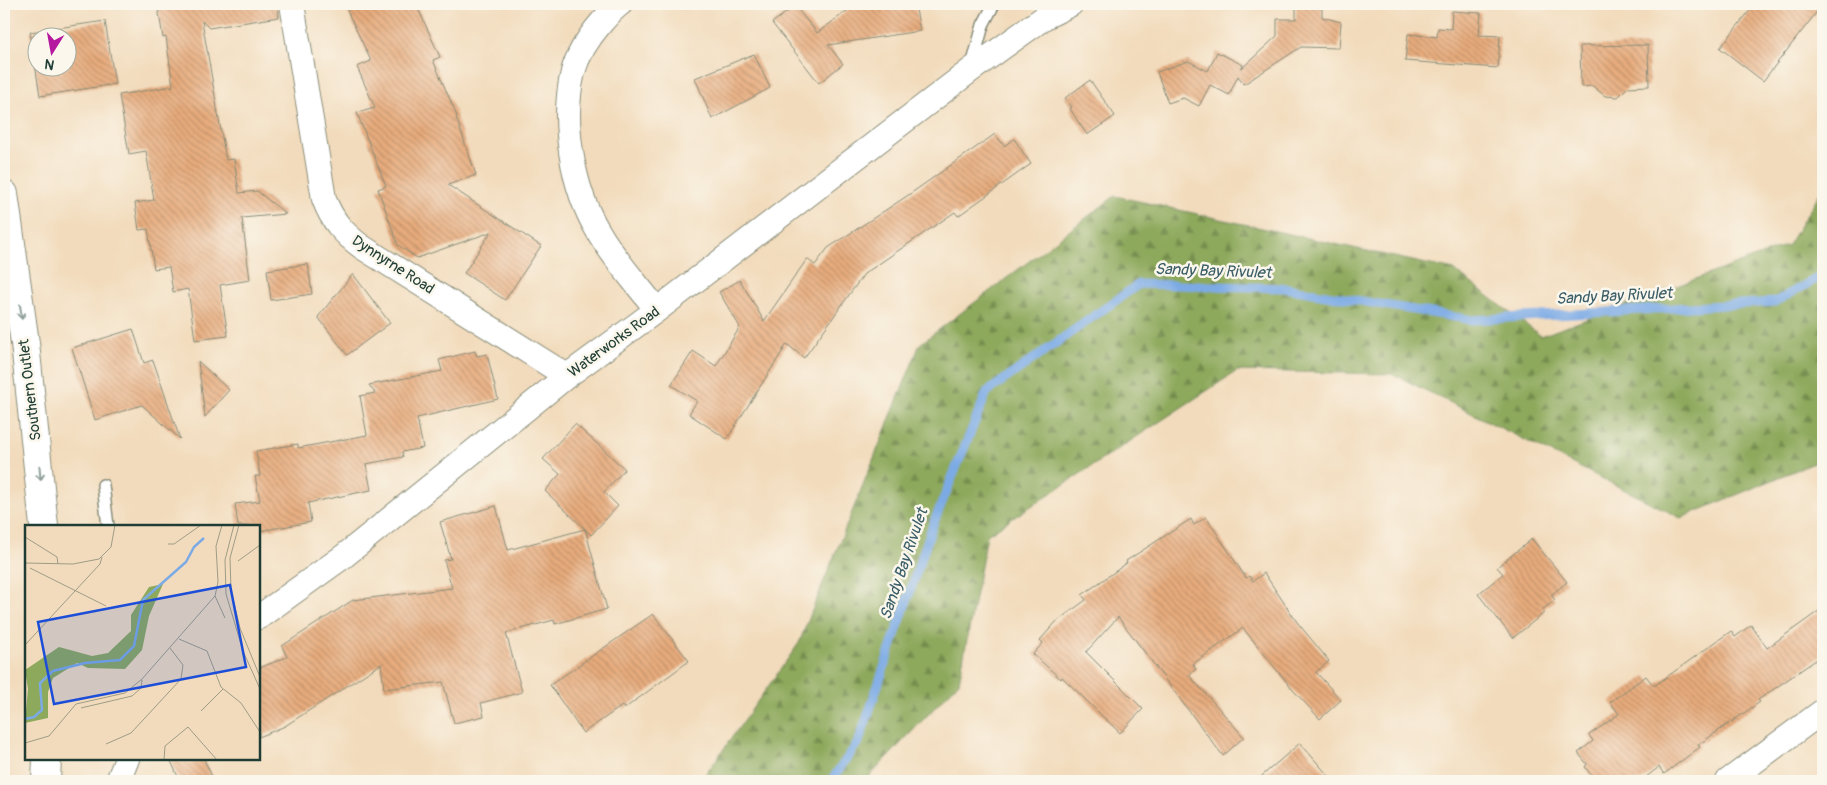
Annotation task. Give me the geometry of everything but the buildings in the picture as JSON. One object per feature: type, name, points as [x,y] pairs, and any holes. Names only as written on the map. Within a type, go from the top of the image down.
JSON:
[{"type":"highway","name":"Southern Outlet","points":[[4,194],[25,343],[44,525]]},
{"type":"highway","points":[[46,781],[47,760]]},
{"type":"street","name":"Dynnyrne Road","points":[[292,4],[324,199],[329,213],[337,225],[362,248],[567,376]]},
{"type":"street","points":[[620,4],[598,26],[583,46],[574,71],[568,100],[569,131],[573,162],[583,198],[597,229],[615,257],[658,310]]},
{"type":"street","name":"Waterworks Road","points":[[260,616],[344,556],[567,376],[658,310],[971,70],[1045,17],[1071,4]]},
{"type":"street","points":[[1728,781],[1823,711]]},
{"type":"street","points":[[118,781],[127,760]]},
{"type":"lane","points":[[971,70],[983,25],[994,4]]},
{"type":"lane","points":[[103,484],[108,525]]},
{"type":"green space","points":[[1823,188],[1823,459],[1681,518],[1393,374],[1237,371],[987,535],[959,682],[865,781],[701,781],[799,643],[920,344],[1115,196],[1454,270],[1541,336],[1788,245]]},
{"type":"waterway","name":"Sandy Bay Rivulet","points":[[831,781],[859,741],[932,527],[987,392],[1139,284],[1285,288],[1472,320],[1775,302],[1823,275]]}]
